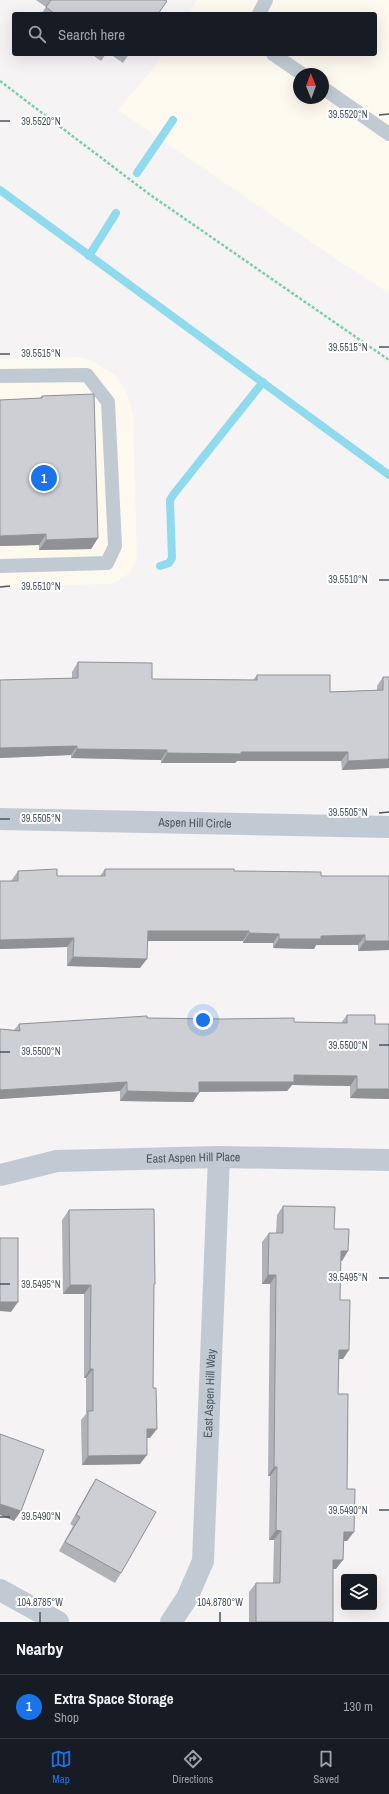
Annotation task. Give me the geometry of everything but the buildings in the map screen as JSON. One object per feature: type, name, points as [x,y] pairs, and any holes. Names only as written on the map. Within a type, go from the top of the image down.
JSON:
[{"type":"street","name":"Aspen Hill Circle","points":[[0,819],[389,827]]},
{"type":"street","name":"East Aspen Hill Place","points":[[0,1175],[57,1161],[219,1157],[389,1160]]},
{"type":"street","name":"East Aspen Hill Way","points":[[171,1622],[187,1598],[203,1561],[219,1157]]},
{"type":"street","points":[[0,1590],[58,1622]]},
{"type":"lane","points":[[260,12],[266,0]]},
{"type":"lane","points":[[276,56],[293,68]]},
{"type":"lane","points":[[329,92],[389,134]]},
{"type":"lane","points":[[0,376],[86,375],[108,402],[115,546],[107,563],[0,566]]},
{"type":"path","points":[[0,81],[149,194],[389,360]]},
{"type":"shaded area","points":[[197,0],[389,0],[389,293],[342,263],[118,110],[162,56],[377,56],[377,12],[189,12]]},
{"type":"shaded area","points":[[77,357],[91,360],[115,375],[125,388],[133,413],[137,559],[127,575],[110,584],[0,587],[0,359]]},
{"type":"waterway","points":[[137,173],[173,120]]},
{"type":"waterway","points":[[0,190],[389,475]]},
{"type":"waterway","points":[[89,256],[116,213]]},
{"type":"waterway","points":[[160,566],[169,563],[172,558],[170,500],[263,382]]},
{"type":"place","name":"Extra Space Storage","points":[[44,478]]}]
